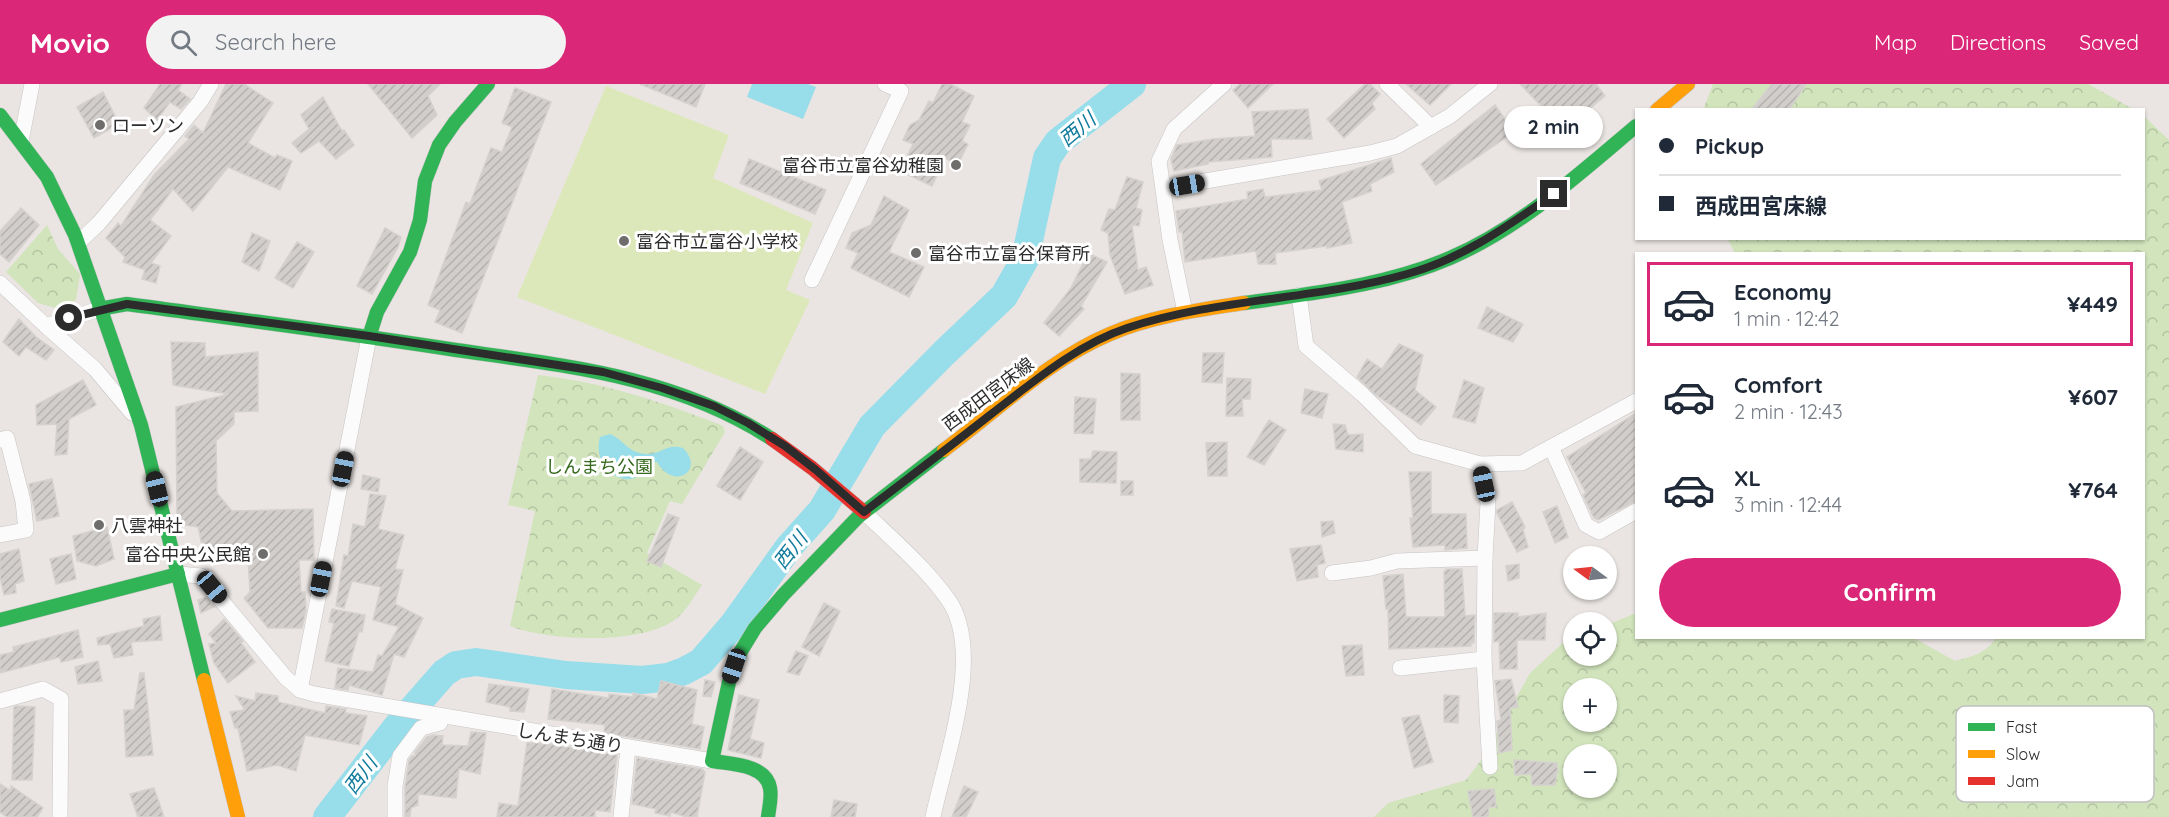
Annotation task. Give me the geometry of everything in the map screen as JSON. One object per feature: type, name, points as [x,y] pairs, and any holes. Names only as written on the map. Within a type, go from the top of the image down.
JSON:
[{"type":"street","points":[[21,141],[32,84]]},
{"type":"street","points":[[78,243],[114,206],[200,102],[211,84]]},
{"type":"street","points":[[0,620],[178,574],[201,576],[286,678],[300,690],[369,336],[377,312],[410,252],[420,220],[425,181],[439,145],[455,122],[488,84]]},
{"type":"street","points":[[812,280],[901,91],[885,84]]},
{"type":"street","points":[[1185,312],[1170,240],[1159,160],[1174,129],[1224,84]]},
{"type":"street","points":[[1387,84],[1431,127]]},
{"type":"street","points":[[1164,188],[1370,153],[1397,146],[1450,116],[1490,84]]},
{"type":"street","points":[[1659,108],[1688,84]]},
{"type":"street","points":[[0,115],[47,177],[78,243],[141,425],[238,817]]},
{"type":"street","name":"西成田宮床線","points":[[712,761],[722,701],[734,666],[750,636],[775,603],[864,512],[1050,369],[1125,328],[1185,312],[1357,286],[1399,276],[1450,258],[1498,234],[1554,194],[1635,127]]},
{"type":"street","points":[[0,283],[95,369],[141,425]]},
{"type":"street","points":[[1299,295],[1306,346],[1362,394],[1415,446],[1480,464],[1522,463],[1635,402]]},
{"type":"street","points":[[46,326],[99,309],[127,304],[369,336],[603,372],[662,388],[714,406],[748,423],[785,446],[864,512],[927,573],[949,599],[960,624],[964,658],[962,689],[933,817]]},
{"type":"street","points":[[0,440],[7,438],[23,501],[26,530],[0,535]]},
{"type":"street","points":[[1551,447],[1586,525],[1599,532],[1635,512]]},
{"type":"street","points":[[1480,464],[1488,503],[1484,659],[1490,767]]},
{"type":"street","points":[[1332,573],[1371,568],[1397,561],[1485,558]]},
{"type":"street","points":[[1400,668],[1484,659]]},
{"type":"street","points":[[0,701],[43,689],[61,699],[60,817]]},
{"type":"street","name":"しんまち通り","points":[[300,690],[712,761]]},
{"type":"street","points":[[395,817],[395,786],[400,756],[421,728],[440,723],[435,715]]},
{"type":"street","points":[[621,817],[628,747]]},
{"type":"street","points":[[712,761],[757,770],[766,776],[770,786],[768,817]]},
{"type":"green space","points":[[1713,84],[2088,84],[2131,108],[1704,108]]},
{"type":"green space","points":[[606,86],[729,135],[713,178],[813,223],[786,290],[810,300],[765,394],[517,297]]},
{"type":"green space","points":[[2145,117],[2169,140],[2169,817],[1374,817],[1388,803],[1466,780],[1482,759],[1530,673],[1563,643],[1563,666],[1617,666],[1617,621],[1635,613],[1635,639],[1916,639],[1955,661],[1983,651],[1994,639],[2145,639],[2145,252],[1734,252],[1728,240],[2145,240]]},
{"type":"green space","points":[[47,225],[58,249],[80,274],[76,300],[59,309],[38,303],[6,272]]},
{"type":"green space","name":"しんまち公園","points":[[538,375],[562,378],[632,394],[723,426],[725,432],[682,504],[670,501],[647,553],[702,585],[677,618],[658,629],[638,634],[593,638],[547,635],[510,626],[535,511],[508,505]]},
{"type":"water","points":[[752,84],[808,84],[816,87],[803,119],[747,97]]},
{"type":"water","points":[[610,434],[630,449],[640,453],[651,454],[672,447],[683,448],[689,456],[691,464],[689,470],[678,476],[671,475],[664,471],[657,462],[647,463],[642,473],[634,478],[626,479],[616,476],[602,461],[599,450],[600,437]]},
{"type":"building","points":[[160,84],[182,84],[178,90],[190,99],[181,109],[170,102],[157,120],[144,108]]},
{"type":"building","points":[[226,84],[244,84],[273,103],[248,143],[275,158],[277,155],[292,161],[280,190],[228,167],[193,211],[173,189],[150,220],[171,236],[151,263],[160,266],[156,283],[142,279],[145,270],[123,262],[125,257],[106,238],[118,223],[121,226],[154,175],[189,139],[185,136],[194,125],[203,133]]},
{"type":"building","points":[[368,84],[440,84],[428,96],[437,115],[412,138]]},
{"type":"building","points":[[640,84],[705,84],[696,107]]},
{"type":"building","points":[[942,84],[950,84],[974,96],[962,122],[970,125],[962,141],[968,144],[958,164],[945,158],[932,186],[900,171],[913,144],[903,140],[910,125],[919,120],[929,101],[933,103]]},
{"type":"building","points":[[1240,84],[1273,84],[1248,108],[1233,90]]},
{"type":"building","points":[[1365,84],[1370,84],[1380,94],[1372,103],[1375,109],[1344,138],[1327,119]]},
{"type":"building","points":[[1406,84],[1451,84],[1430,105]]},
{"type":"building","points":[[1520,84],[1596,84],[1605,96],[1582,115],[1585,118],[1562,136],[1548,118],[1551,116]]},
{"type":"building","points":[[1772,84],[1806,84],[1790,108],[1753,108]]},
{"type":"building","points":[[515,88],[551,102],[462,333],[435,322],[440,310],[428,305],[466,202],[470,204],[491,148],[502,152],[512,127],[502,123]]},
{"type":"building","points":[[103,92],[119,124],[94,138],[77,107]]},
{"type":"building","points":[[323,97],[342,131],[344,130],[354,145],[336,159],[319,141],[301,153],[292,143],[309,129],[301,115]]},
{"type":"building","points":[[1495,105],[1514,132],[1436,185],[1421,164]]},
{"type":"building","points":[[1308,109],[1312,139],[1271,139],[1272,157],[1208,162],[1208,164],[1174,171],[1171,159],[1177,145],[1213,139],[1255,136],[1252,112]]},
{"type":"building","points":[[1391,158],[1394,172],[1370,184],[1372,191],[1342,202],[1352,243],[1275,253],[1276,264],[1258,264],[1256,251],[1185,262],[1182,231],[1179,232],[1176,211],[1248,199],[1247,192],[1263,189],[1265,197],[1322,190],[1319,181]]},
{"type":"building","points":[[749,159],[826,190],[815,214],[740,183]]},
{"type":"building","points":[[1127,177],[1143,182],[1136,208],[1142,210],[1139,226],[1132,225],[1138,270],[1146,267],[1153,285],[1125,294],[1110,255],[1108,233],[1101,230],[1109,209],[1115,210]]},
{"type":"building","points":[[884,196],[909,210],[889,252],[924,267],[909,297],[851,268],[858,253],[846,248],[852,233],[871,225]]},
{"type":"building","points":[[21,208],[39,225],[9,262],[0,254],[0,231]]},
{"type":"building","points":[[385,228],[401,237],[398,247],[372,294],[357,286]]},
{"type":"building","points":[[252,233],[270,241],[259,271],[242,262]]},
{"type":"building","points":[[297,242],[314,252],[293,288],[275,278]]},
{"type":"building","points":[[1088,253],[1107,262],[1081,306],[1084,309],[1059,336],[1044,323],[1071,288]]},
{"type":"building","points":[[1487,307],[1523,324],[1513,342],[1478,328]]},
{"type":"building","points":[[19,319],[36,337],[54,350],[46,360],[26,347],[19,356],[3,342]]},
{"type":"building","points":[[171,342],[205,343],[205,357],[258,352],[258,411],[234,412],[234,424],[216,441],[217,493],[232,511],[313,509],[314,560],[299,560],[301,592],[305,592],[306,610],[302,628],[268,628],[244,598],[252,590],[250,591],[248,559],[205,558],[198,527],[179,524],[176,407],[229,394],[173,385]]},
{"type":"building","points":[[1399,344],[1423,355],[1415,390],[1436,407],[1421,425],[1376,395],[1357,377],[1367,359],[1382,369]]},
{"type":"building","points":[[1203,353],[1224,353],[1222,383],[1202,382]]},
{"type":"building","points":[[1121,373],[1140,374],[1140,420],[1121,420]]},
{"type":"building","points":[[1227,378],[1251,379],[1250,399],[1242,399],[1243,416],[1226,416]]},
{"type":"building","points":[[83,380],[96,405],[69,419],[67,454],[55,455],[57,424],[37,425],[36,405]]},
{"type":"building","points":[[1464,380],[1484,388],[1475,423],[1453,417]]},
{"type":"building","points":[[1305,389],[1328,394],[1322,418],[1301,413]]},
{"type":"building","points":[[1075,397],[1096,399],[1093,434],[1074,433]]},
{"type":"building","points":[[1635,414],[1635,502],[1598,520],[1594,518],[1583,495],[1586,493],[1567,457]]},
{"type":"building","points":[[1269,420],[1286,430],[1264,465],[1247,457]]},
{"type":"building","points":[[1333,424],[1345,425],[1348,435],[1363,434],[1363,452],[1336,449]]},
{"type":"building","points":[[1227,442],[1227,476],[1208,476],[1206,443]]},
{"type":"building","points":[[740,447],[763,462],[740,500],[717,486]]},
{"type":"building","points":[[1093,451],[1117,452],[1116,483],[1080,482],[1080,459],[1091,459]]},
{"type":"building","points":[[1409,472],[1431,472],[1431,514],[1466,514],[1467,548],[1445,550],[1445,545],[1413,547]]},
{"type":"building","points":[[363,475],[380,479],[378,492],[361,489]]},
{"type":"building","points":[[52,479],[59,516],[37,521],[29,484]]},
{"type":"building","points":[[1121,481],[1133,481],[1133,495],[1121,495]]},
{"type":"building","points":[[370,494],[386,496],[378,529],[404,535],[395,569],[403,570],[395,604],[423,618],[404,657],[394,654],[382,695],[349,685],[348,690],[335,688],[338,668],[373,672],[378,655],[382,656],[399,627],[373,620],[381,587],[352,581],[344,608],[336,606],[344,555],[348,556],[353,524],[365,527]]},
{"type":"building","points":[[1512,502],[1525,527],[1523,530],[1528,547],[1517,552],[1497,513],[1497,510]]},
{"type":"building","points":[[1557,506],[1568,537],[1555,543],[1543,512]]},
{"type":"building","points":[[668,514],[679,518],[661,567],[647,561]]},
{"type":"building","points":[[1333,521],[1335,533],[1322,537],[1321,522]]},
{"type":"building","points":[[107,527],[114,559],[96,566],[77,561],[73,536]]},
{"type":"building","points":[[1321,545],[1325,563],[1317,565],[1318,577],[1297,581],[1290,549]]},
{"type":"building","points":[[19,549],[24,581],[15,584],[16,593],[4,595],[0,577],[0,554]]},
{"type":"building","points":[[71,554],[76,579],[56,584],[50,559]]},
{"type":"building","points":[[1519,564],[1519,578],[1508,581],[1506,566]]},
{"type":"building","points":[[1462,569],[1465,616],[1475,615],[1474,643],[1471,643],[1471,646],[1389,649],[1388,608],[1386,609],[1383,576],[1403,574],[1406,617],[1445,617],[1444,571]]},
{"type":"building","points":[[206,597],[214,607],[201,613],[198,600]]},
{"type":"building","points":[[824,603],[840,611],[819,656],[802,647]]},
{"type":"building","points":[[332,609],[365,615],[362,632],[359,631],[349,666],[325,661],[334,623],[329,622]]},
{"type":"building","points":[[1494,613],[1518,613],[1518,617],[1546,613],[1545,640],[1517,640],[1517,669],[1500,669],[1499,641],[1494,642]]},
{"type":"building","points":[[160,616],[162,640],[131,642],[133,655],[114,658],[110,644],[98,645],[97,638],[144,626],[143,619]]},
{"type":"building","points":[[224,619],[243,641],[241,643],[255,662],[228,683],[214,663],[209,644],[216,643],[209,634]]},
{"type":"building","points":[[78,630],[83,657],[61,662],[60,657],[0,673],[0,655],[14,652],[13,647]]},
{"type":"building","points":[[1362,645],[1364,675],[1346,676],[1342,646]]},
{"type":"building","points":[[796,651],[808,656],[799,675],[787,672]]},
{"type":"building","points":[[98,661],[102,681],[78,684],[75,667]]},
{"type":"building","points":[[140,673],[144,673],[153,755],[126,757],[124,710],[134,710]]},
{"type":"building","points":[[1511,679],[1518,707],[1510,708],[1512,750],[1499,753],[1497,721],[1501,720],[1495,681]]},
{"type":"building","points":[[705,680],[715,682],[711,697],[703,696]]},
{"type":"building","points":[[661,681],[697,690],[692,724],[704,727],[700,749],[604,733],[605,725],[548,719],[552,689],[609,698],[609,694],[633,697],[633,693],[657,699]]},
{"type":"building","points":[[489,684],[529,689],[524,712],[510,711],[510,707],[486,702]]},
{"type":"building","points":[[256,693],[278,696],[278,702],[325,713],[326,706],[346,709],[345,713],[367,716],[359,745],[305,735],[296,771],[277,765],[247,771],[238,728],[235,728],[230,712],[245,710],[236,696],[255,701]]},
{"type":"building","points":[[739,695],[759,700],[750,739],[764,743],[761,758],[728,750]]},
{"type":"building","points":[[1444,695],[1459,696],[1458,723],[1444,722]]},
{"type":"building","points":[[14,707],[35,707],[32,780],[12,780]]},
{"type":"building","points":[[1419,715],[1433,762],[1414,768],[1402,718]]},
{"type":"building","points":[[471,732],[486,733],[480,774],[459,769],[456,798],[418,794],[418,805],[411,808],[410,817],[405,817],[405,787],[409,760],[415,756],[415,752],[427,737],[433,735],[443,736],[442,745],[468,746]]},
{"type":"building","points":[[527,743],[545,743],[617,755],[610,812],[595,810],[595,817],[497,817],[499,803],[518,806]]},
{"type":"building","points":[[637,758],[702,769],[705,772],[697,817],[686,817],[671,812],[670,816],[655,813],[656,809],[632,804]]},
{"type":"building","points":[[1514,760],[1557,763],[1558,772],[1555,785],[1532,785],[1531,774],[1515,775]]},
{"type":"building","points":[[0,784],[11,791],[11,786],[43,808],[37,817],[7,817],[0,812]]},
{"type":"building","points":[[964,786],[978,792],[966,817],[952,817]]},
{"type":"building","points":[[154,788],[164,817],[138,817],[130,794]]},
{"type":"building","points":[[1494,789],[1496,807],[1489,807],[1488,817],[1473,817],[1468,791]]},
{"type":"building","points":[[834,800],[857,804],[855,817],[831,817]]},
{"type":"waterway","name":"西川","points":[[327,817],[395,729],[444,673],[456,665],[476,662],[566,675],[642,680],[668,677],[701,662],[733,625],[789,547],[822,510],[872,426],[1004,296],[1025,259],[1047,158],[1058,142],[1132,84]]},
{"type":"traffic: fast","points":[[369,337],[377,312],[410,252],[420,220],[425,181],[439,145],[455,122],[488,84]]},
{"type":"traffic: fast","points":[[0,115],[47,177],[75,235],[141,425],[204,680]]},
{"type":"traffic: fast","points":[[1244,303],[1374,282],[1425,268],[1450,258],[1476,246],[1524,216],[1635,127]]},
{"type":"traffic: fast","points":[[99,309],[127,304],[579,369],[659,387],[735,418],[772,439]]},
{"type":"traffic: fast","points":[[768,817],[771,791],[762,774],[746,767],[712,761],[729,682],[741,651],[755,628],[784,594],[858,517],[944,450]]},
{"type":"traffic: fast","points":[[0,620],[178,574]]},
{"type":"traffic: slow","points":[[1659,108],[1688,84]]},
{"type":"traffic: slow","points":[[944,450],[1044,372],[1087,345],[1142,323],[1176,314],[1244,303]]},
{"type":"traffic: slow","points":[[204,680],[238,817]]},
{"type":"traffic: jam","points":[[772,439],[812,468],[864,512]]},
{"type":"place","name":"ローソン","points":[[100,125]]},
{"type":"place","name":"富谷市立富谷幼稚園","points":[[956,165]]},
{"type":"place","name":"富谷市立富谷小学校","points":[[624,241]]},
{"type":"place","name":"富谷市立富谷保育所","points":[[916,253]]},
{"type":"place","name":"八雲神社","points":[[99,525]]},
{"type":"place","name":"富谷中央公民館","points":[[263,554]]},
{"type":"route","points":[[69,318],[127,304],[369,336],[603,372],[662,388],[714,406],[748,423],[785,446],[864,512],[1050,369],[1125,328],[1185,312],[1357,286],[1409,274],[1450,258],[1498,234],[1554,194]]}]
